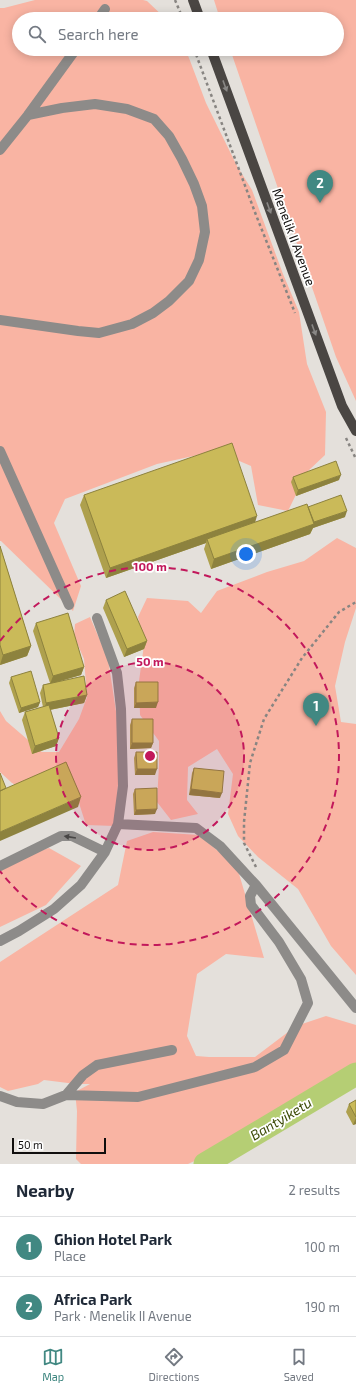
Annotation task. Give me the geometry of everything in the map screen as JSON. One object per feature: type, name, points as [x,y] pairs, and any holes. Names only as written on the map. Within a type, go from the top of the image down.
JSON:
[{"type":"main road","points":[[193,0],[197,12]]},
{"type":"main road","name":"Menelik II Avenue","points":[[214,56],[342,406],[356,431]]},
{"type":"lane","points":[[0,150],[28,115],[71,56]]},
{"type":"lane","points":[[0,320],[78,332],[99,333],[132,324],[153,313],[170,301],[189,281],[199,260],[205,232],[202,206],[191,178],[169,136],[154,119],[127,109],[96,104],[62,108],[28,115]]},
{"type":"lane","points":[[0,451],[69,605]]},
{"type":"lane","points":[[0,941],[54,909],[81,885],[105,852],[118,824],[123,786],[121,709],[117,673],[97,618]]},
{"type":"lane","points":[[118,824],[196,828],[220,846],[256,886],[356,1008]]},
{"type":"lane","points":[[0,866],[61,836],[72,836],[105,852]]},
{"type":"lane","points":[[0,1096],[17,1102],[43,1104],[66,1095],[138,1097],[256,1066],[284,1050],[308,1003],[301,979],[279,942],[251,905],[250,896],[256,886]]},
{"type":"lane","points":[[66,1095],[83,1075],[97,1065],[172,1050]]},
{"type":"path","points":[[176,0],[180,12]]},
{"type":"path","points":[[197,56],[296,317]]},
{"type":"path","points":[[343,432],[356,459]]},
{"type":"path","points":[[257,869],[244,843],[244,822],[250,763],[264,719],[302,658],[339,612],[356,602]]},
{"type":"shaded area","points":[[35,0],[143,0],[147,1],[159,12],[12,12],[12,56],[188,56],[206,103],[237,166],[252,190],[283,274],[299,312],[307,364],[326,412],[325,455],[307,472],[288,511],[258,505],[251,466],[216,451],[157,464],[65,499],[54,523],[81,586],[73,611],[0,541],[0,8]]},
{"type":"shaded area","points":[[214,0],[356,0],[356,401],[336,357],[232,56],[344,56],[344,12],[218,12]]},
{"type":"shaded area","points":[[337,538],[356,548],[356,608],[345,642],[335,686],[341,722],[356,724],[356,975],[331,946],[298,889],[258,857],[238,836],[228,814],[233,774],[217,749],[188,767],[187,800],[198,814],[171,820],[157,802],[159,741],[140,715],[139,681],[144,645],[138,617],[147,598],[188,601],[201,613],[217,591],[267,572],[304,561]]},
{"type":"shaded area","points":[[90,617],[108,659],[121,744],[115,826],[86,825],[72,781],[37,796],[12,783],[0,772],[0,711],[6,721],[42,752],[59,752],[79,719],[87,697],[84,659],[74,636],[75,624]]},
{"type":"shaded area","points":[[153,832],[199,835],[237,867],[264,958],[226,954],[197,974],[187,1036],[196,1056],[255,1057],[296,1026],[326,1016],[356,1025],[356,1068],[331,1083],[284,1120],[188,1164],[81,1164],[76,1159],[77,1111],[75,1092],[90,1084],[76,1084],[44,1080],[38,1084],[8,1091],[0,1087],[0,962],[118,885],[127,841]]},
{"type":"shaded area","points":[[49,848],[81,866],[46,905],[0,927],[0,864]]},
{"type":"building","points":[[232,443],[257,516],[110,568],[84,495]]},
{"type":"building","points":[[336,461],[341,475],[298,490],[293,477]]},
{"type":"building","points":[[341,495],[347,511],[314,522],[308,507]]},
{"type":"building","points":[[307,504],[314,524],[214,559],[207,539]]},
{"type":"building","points":[[0,546],[31,646],[3,655],[0,645]]},
{"type":"building","points":[[125,591],[147,641],[127,649],[106,600]]},
{"type":"building","points":[[68,613],[84,667],[53,676],[36,623]]},
{"type":"building","points":[[31,671],[40,702],[21,708],[11,677]]},
{"type":"building","points":[[84,676],[87,695],[46,703],[43,685]]},
{"type":"building","points":[[136,682],[158,682],[158,702],[136,703]]},
{"type":"building","points":[[49,705],[59,738],[35,746],[25,712]]},
{"type":"building","points":[[132,719],[153,719],[153,743],[132,743]]},
{"type":"building","points":[[136,752],[157,752],[157,769],[137,769]]},
{"type":"building","points":[[66,762],[81,797],[0,832],[0,791]]},
{"type":"building","points":[[194,768],[224,771],[222,793],[191,789]]},
{"type":"building","points":[[0,773],[6,788],[0,791]]},
{"type":"building","points":[[157,788],[157,809],[136,810],[135,789]]},
{"type":"building","points":[[356,1100],[356,1117],[349,1104]]},
{"type":"waterway","name":"Bantyiketu","points":[[205,1164],[356,1074]]},
{"type":"place","name":"Africa Park","points":[[320,203]]},
{"type":"place","name":"Ghion Hotel Park","points":[[316,726]]}]
